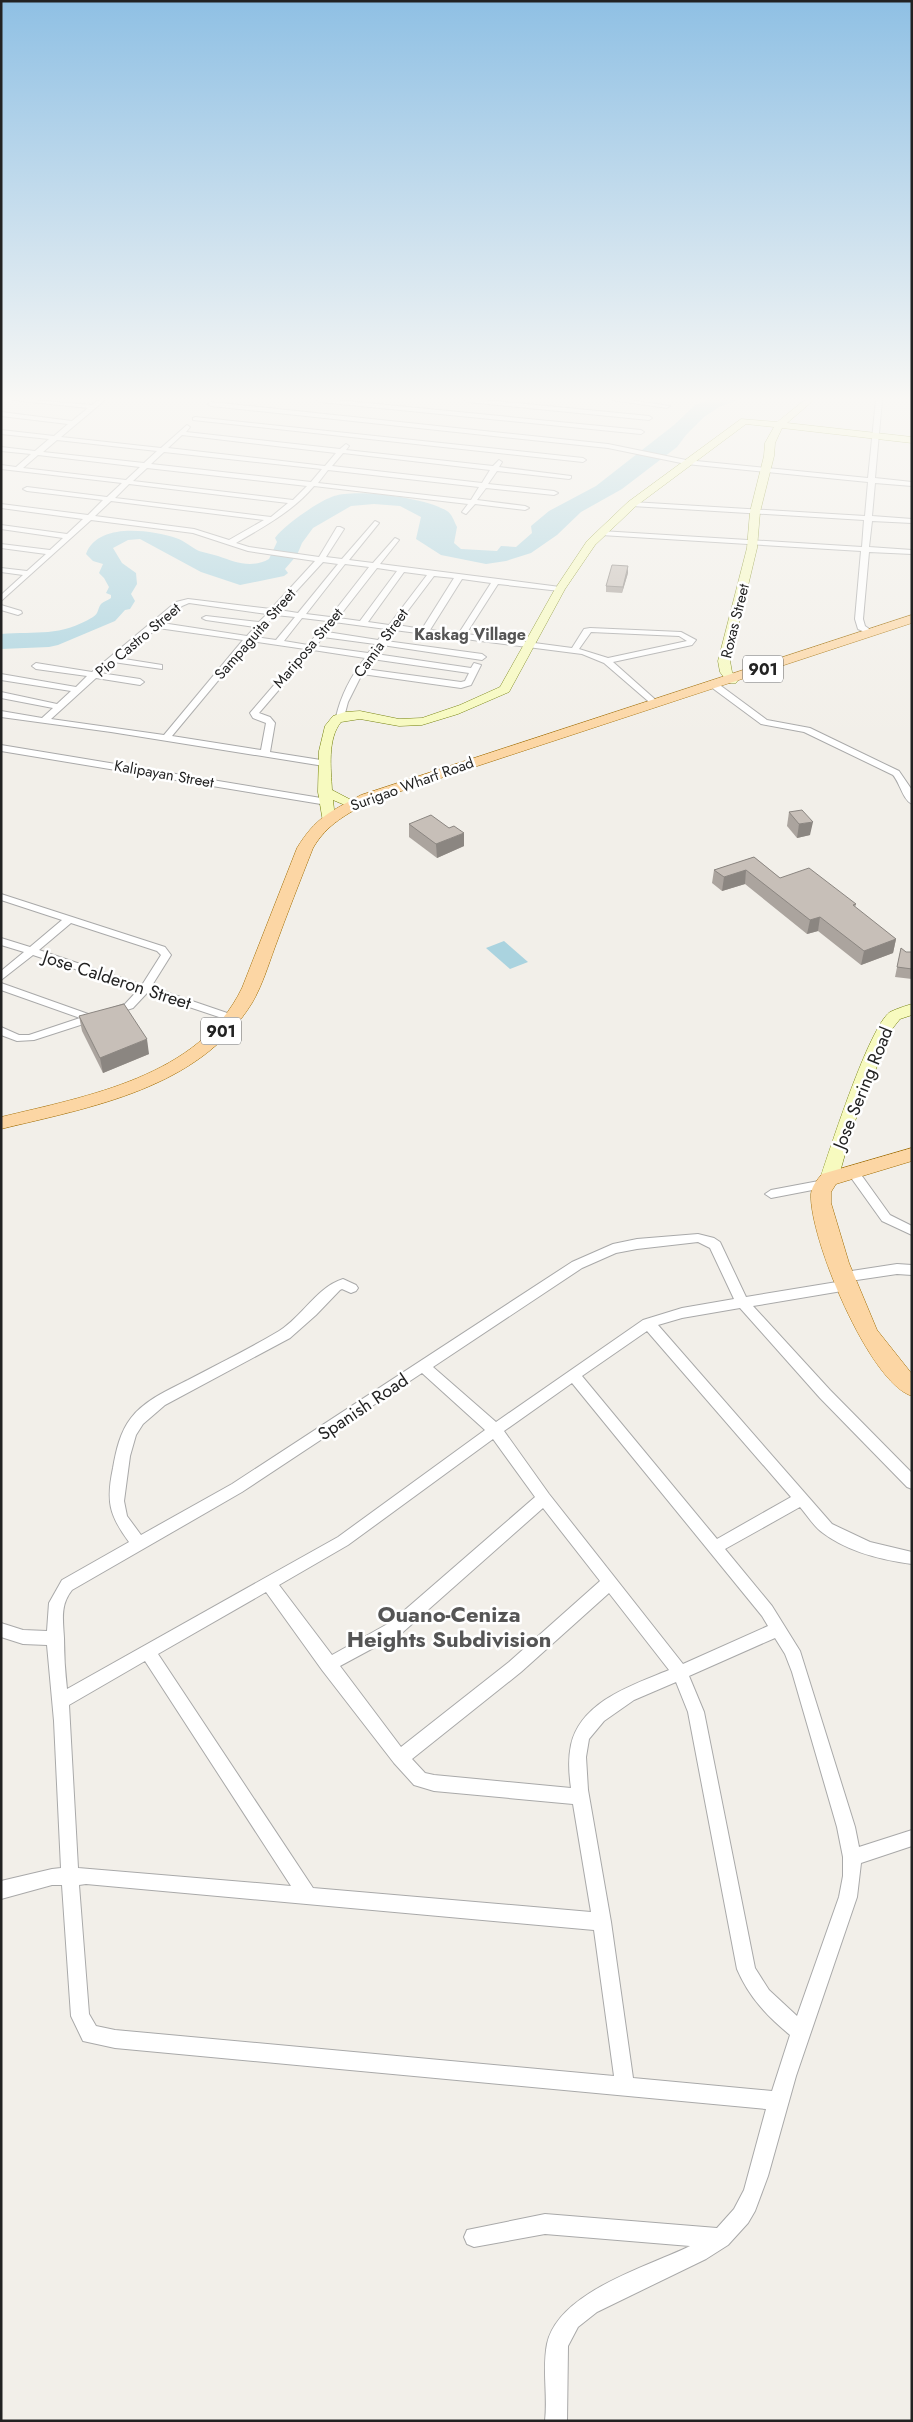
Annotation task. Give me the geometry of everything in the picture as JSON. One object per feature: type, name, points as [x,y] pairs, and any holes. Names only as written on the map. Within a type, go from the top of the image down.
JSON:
[{"type":"main road","name":"901","points":[[871,633],[912,619]]},
{"type":"main road","name":"Surigao Wharf Road","points":[[1,1123],[108,1095],[153,1078],[197,1052],[232,1018],[249,992],[305,848],[327,804],[352,804],[409,782],[732,680],[871,633]]},
{"type":"main road","points":[[912,1154],[826,1182],[820,1192],[822,1212],[869,1336],[912,1388]]},
{"type":"street","points":[[63,513],[194,531],[248,549],[272,553],[560,589]]},
{"type":"street","points":[[2,597],[93,513]]},
{"type":"street","points":[[220,513],[272,519]]},
{"type":"street","points":[[230,542],[280,513]]},
{"type":"street","points":[[352,804],[327,804],[324,763],[332,726],[340,717],[362,715],[394,722],[418,723],[495,695],[509,684],[528,645],[585,550],[622,513]]},
{"type":"street","name":"Roxas Street","points":[[732,680],[726,672],[724,661],[742,593],[752,544],[755,513]]},
{"type":"street","points":[[774,513],[912,521]]},
{"type":"street","points":[[868,513],[859,619],[861,627],[871,633]]},
{"type":"street","points":[[277,644],[346,562],[375,523]]},
{"type":"street","points":[[1,527],[68,536]]},
{"type":"street","name":"Sampaguita Street","points":[[167,737],[248,639],[321,559],[340,529]]},
{"type":"street","points":[[601,533],[752,544],[912,552]]},
{"type":"street","name":"Mariposa Street","points":[[265,753],[271,723],[267,719],[256,716],[254,713],[310,648],[395,540]]},
{"type":"street","points":[[1,546],[51,552]]},
{"type":"street","points":[[363,623],[402,569]]},
{"type":"street","points":[[1,570],[29,573]]},
{"type":"street","name":"Camia Street","points":[[340,717],[344,702],[359,671],[380,642],[394,627],[432,573]]},
{"type":"street","points":[[425,631],[459,576]]},
{"type":"street","points":[[461,636],[496,581]]},
{"type":"street","name":"Pio Castro Street","points":[[44,721],[95,676],[111,659],[156,625],[179,604],[188,601],[574,651],[593,655],[607,661]]},
{"type":"street","points":[[1,608],[18,613]]},
{"type":"street","points":[[206,618],[261,625]]},
{"type":"street","points":[[156,625],[474,671]]},
{"type":"street","points":[[574,651],[587,631],[590,630],[681,634],[692,640],[689,644],[607,661]]},
{"type":"street","points":[[321,634],[482,657]]},
{"type":"street","points":[[359,671],[452,685],[468,683],[493,640]]},
{"type":"street","points":[[111,659],[159,667]]},
{"type":"street","points":[[607,661],[655,704]]},
{"type":"street","points":[[36,666],[140,682]]},
{"type":"street","points":[[1,677],[78,690]]},
{"type":"street","points":[[714,685],[764,722],[807,730],[896,773],[903,780],[912,800]]},
{"type":"street","points":[[1,695],[59,707]]},
{"type":"street","points":[[1,714],[167,737],[324,763]]},
{"type":"street","name":"Kalipayan Street","points":[[1,748],[327,804]]},
{"type":"street","points":[[1,897],[165,951],[165,958],[145,989],[129,1006],[30,1038],[18,1038],[1,1030]]},
{"type":"street","points":[[1,977],[69,919]]},
{"type":"street","name":"Jose Calderon Street","points":[[1,942],[232,1018]]},
{"type":"street","points":[[1,986],[92,1019]]},
{"type":"street","name":"Jose Sering Road","points":[[826,1182],[845,1126],[885,1028],[895,1016],[912,1009]]},
{"type":"street","points":[[853,1172],[886,1218],[912,1231]]},
{"type":"street","points":[[770,1194],[826,1182]]},
{"type":"street","name":"Spanish Road","points":[[625,2087],[115,2040],[90,2034],[80,2016],[69,1876],[61,1701],[54,1613],[60,1593],[68,1585],[237,1488],[577,1265],[613,1248],[637,1244],[698,1238],[710,1241],[715,1245],[742,1302],[825,1394],[912,1484]]},
{"type":"street","points":[[61,1701],[147,1650],[269,1584],[349,1536],[573,1374],[648,1323],[682,1313],[847,1281],[897,1269],[912,1270]]},
{"type":"street","points":[[139,1545],[121,1520],[116,1506],[117,1490],[127,1440],[132,1428],[142,1415],[160,1400],[285,1334],[311,1312],[335,1287],[343,1284],[351,1288]]},
{"type":"street","points":[[648,1323],[828,1528],[843,1539],[872,1549],[912,1558]]},
{"type":"street","points":[[424,1366],[495,1430],[544,1498],[680,1672],[696,1712],[746,1969],[751,1982],[763,1999],[802,2032]]},
{"type":"street","points":[[556,2421],[558,2339],[564,2326],[576,2313],[592,2303],[686,2260],[721,2238],[740,2217],[751,2197],[778,2101],[848,1897],[852,1876],[852,1857],[846,1827],[792,1650],[767,1611],[573,1374]]},
{"type":"street","points":[[328,1665],[396,1627],[544,1498]]},
{"type":"street","points":[[715,1547],[801,1499]]},
{"type":"street","points":[[400,1758],[516,1667],[609,1583]]},
{"type":"street","points":[[269,1584],[328,1665],[400,1758],[420,1779],[434,1783],[582,1797]]},
{"type":"street","points":[[778,2101],[625,2087],[578,1761],[579,1744],[584,1731],[610,1706],[636,1691],[779,1629]]},
{"type":"street","points":[[1,1630],[23,1637],[56,1638]]},
{"type":"street","points":[[147,1650],[308,1896]]},
{"type":"street","points":[[852,1857],[912,1838]]},
{"type":"street","points":[[1,1890],[52,1877],[69,1876],[602,1922]]},
{"type":"street","points":[[474,2237],[545,2224],[721,2238]]},
{"type":"water","points":[[339,513],[313,528],[302,543],[297,555],[285,569],[288,573],[284,576],[240,585],[201,572],[140,539],[128,540],[113,548],[122,563],[136,573],[137,584],[131,594],[135,601],[130,609],[125,610],[115,621],[58,645],[1,649],[1,634],[37,633],[70,628],[95,616],[101,604],[111,598],[111,595],[106,593],[109,587],[99,573],[103,564],[93,561],[86,554],[92,544],[101,537],[126,531],[165,535],[179,539],[199,551],[237,562],[256,564],[269,559],[277,542],[275,538],[302,514]]},
{"type":"water","points":[[413,513],[449,513],[457,527],[454,543],[461,549],[497,551],[501,546],[516,547],[532,533],[531,526],[547,513],[580,513],[557,535],[531,553],[506,561],[486,564],[441,555],[416,539],[421,517]]},
{"type":"water","points":[[504,941],[528,962],[510,969],[486,948]]},
{"type":"building","points":[[612,565],[628,566],[623,587],[606,586]]},
{"type":"building","points":[[802,810],[813,822],[799,824],[789,812]]},
{"type":"building","points":[[431,815],[449,828],[454,826],[464,833],[436,844],[409,824]]},
{"type":"building","points":[[754,857],[780,878],[809,868],[856,904],[853,905],[896,939],[864,951],[820,917],[810,920],[746,870],[724,877],[714,870]]},
{"type":"building","points":[[901,948],[906,952],[912,952],[912,969],[897,967]]},
{"type":"building","points":[[124,1004],[147,1039],[100,1058],[79,1016]]},
{"type":"district","name":"Kaskag Village","points":[[470,634]]},
{"type":"district","name":"Ouano-Ceniza Heights Subdivision","points":[[449,1626]]}]
